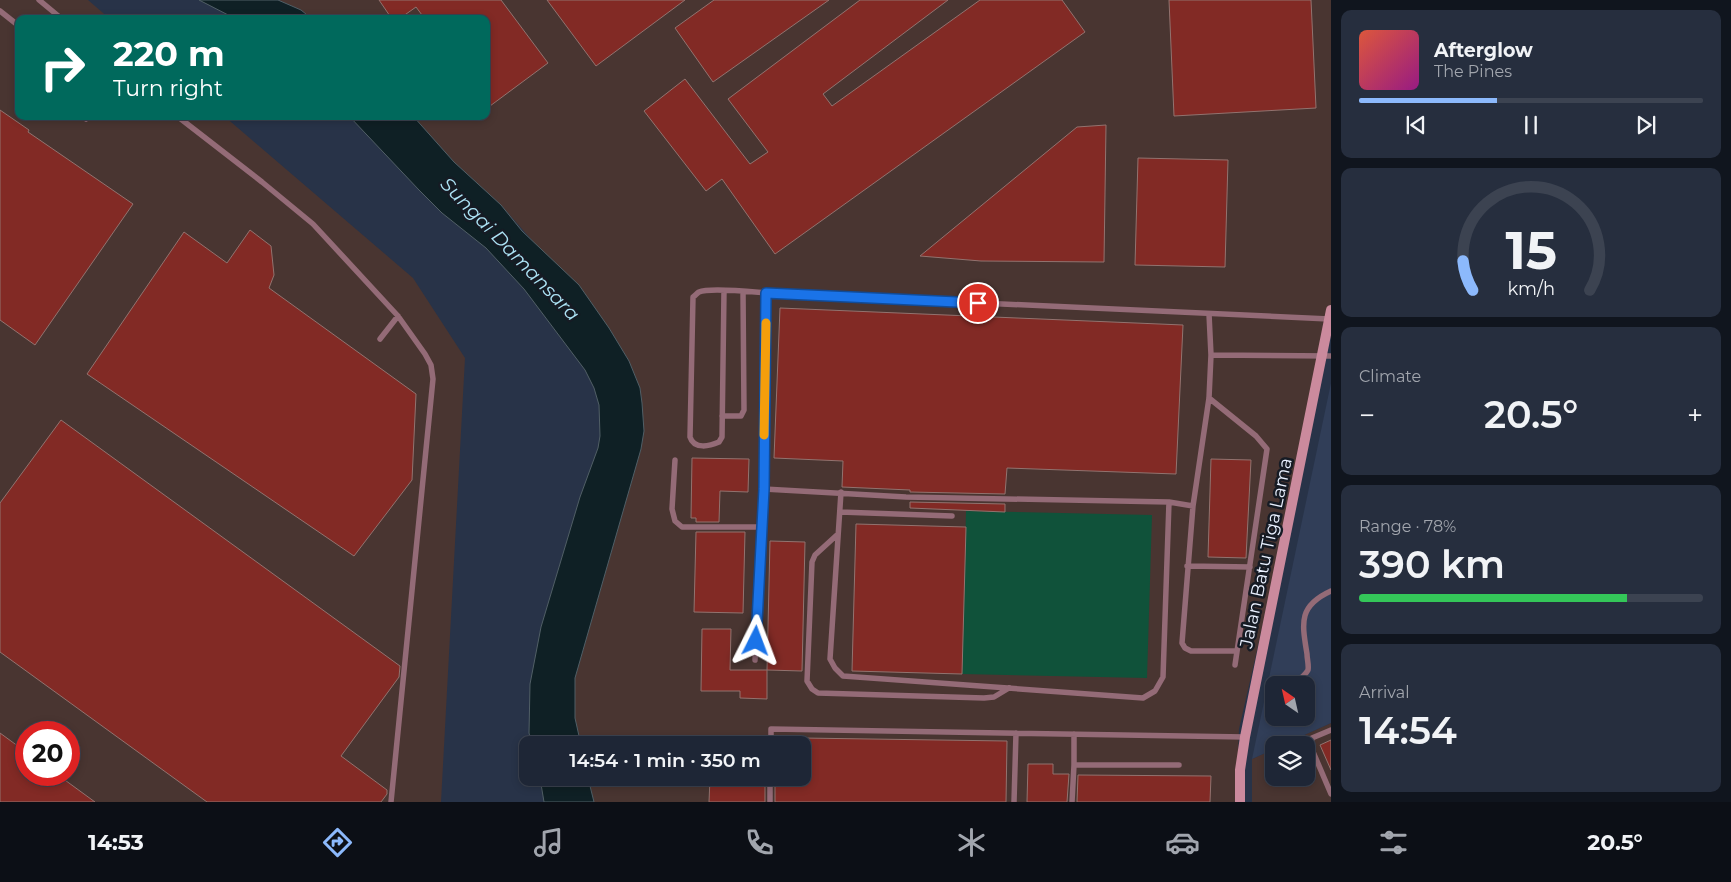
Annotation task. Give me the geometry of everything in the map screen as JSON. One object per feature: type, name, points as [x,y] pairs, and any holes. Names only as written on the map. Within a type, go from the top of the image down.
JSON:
[{"type":"main road","name":"Jalan Batu Tiga Lama","points":[[1240,802],[1240,770],[1245,737],[1327,356],[1330,315]]},
{"type":"lane","points":[[40,0],[57,15]]},
{"type":"lane","points":[[0,11],[15,23]]},
{"type":"lane","points":[[182,120],[313,224],[398,316],[425,354],[431,366],[433,379],[391,802]]},
{"type":"lane","points":[[724,291],[722,436],[720,442],[705,446],[696,445],[691,441],[690,437],[693,297],[700,292],[708,290],[1209,314],[1330,315]]},
{"type":"lane","points":[[722,416],[741,416],[744,410],[743,292]]},
{"type":"lane","points":[[755,660],[764,489],[766,293]]},
{"type":"lane","points":[[1209,314],[1211,355],[1209,398],[1193,506],[1182,643],[1190,651],[1237,651]]},
{"type":"lane","points":[[380,339],[398,316]]},
{"type":"lane","points":[[1211,355],[1327,356]]},
{"type":"lane","points":[[1209,398],[1256,436],[1267,449],[1235,664]]},
{"type":"lane","points":[[675,460],[672,509],[675,521],[682,527],[762,526]]},
{"type":"lane","points":[[764,489],[906,497],[1168,502],[1193,506]]},
{"type":"lane","points":[[841,492],[830,659],[843,676],[1143,698],[1155,690],[1163,677],[1168,502]]},
{"type":"lane","points":[[840,512],[952,516]]},
{"type":"lane","points":[[838,534],[815,555],[812,562],[807,681],[812,689],[818,693],[984,698],[994,697],[1009,688]]},
{"type":"lane","points":[[1187,566],[1250,567]]},
{"type":"lane","points":[[1304,676],[1308,667],[1302,625],[1304,616],[1308,606],[1318,596],[1331,590]]},
{"type":"lane","points":[[771,736],[771,729],[1245,737]]},
{"type":"lane","points":[[1331,730],[1312,738],[1311,747],[1331,794]]},
{"type":"lane","points":[[1014,802],[1016,733]]},
{"type":"lane","points":[[1072,802],[1074,734]]},
{"type":"lane","points":[[1074,765],[1179,764]]},
{"type":"lane","points":[[770,786],[770,802]]},
{"type":"shaded area","points":[[0,0],[88,0],[105,15],[15,15],[15,120],[229,120],[413,278],[465,358],[441,802],[0,802]]},
{"type":"shaded area","points":[[278,0],[1331,0],[1331,326],[1239,729],[1236,802],[594,802],[590,786],[811,786],[811,736],[579,736],[575,718],[575,678],[641,449],[644,431],[640,388],[629,361],[609,328],[501,205],[454,162],[417,120],[490,120],[490,15],[307,15],[301,10]]},
{"type":"shaded area","points":[[1331,383],[1331,723],[1302,736],[1265,736],[1265,753],[1252,759],[1265,697],[1265,726],[1315,726],[1315,676],[1269,676]]},
{"type":"shaded area","points":[[1331,723],[1331,802],[1252,802],[1252,759],[1265,753],[1265,786],[1315,786],[1315,736],[1302,736]]},
{"type":"green space","points":[[966,511],[1152,515],[1147,678],[962,674]]},
{"type":"water","points":[[199,0],[278,0],[301,10],[307,15],[228,15]]},
{"type":"water","name":"Sungai Damansara","points":[[353,120],[417,120],[454,162],[501,205],[522,231],[579,285],[629,361],[640,388],[644,431],[641,449],[575,678],[575,718],[579,736],[530,736],[530,684],[541,627],[580,497],[598,448],[600,436],[599,405],[594,388],[585,370],[524,289],[486,248],[442,213]]},
{"type":"water","points":[[541,786],[590,786],[594,802],[544,802]]},
{"type":"building","points":[[379,0],[501,0],[548,63],[490,106],[490,15],[422,15],[416,7],[405,15],[389,15]]},
{"type":"building","points":[[547,0],[685,0],[596,66]]},
{"type":"building","points":[[714,0],[829,0],[713,82],[675,28]]},
{"type":"building","points":[[860,0],[948,0],[823,94],[832,106],[980,0],[1062,0],[1085,32],[775,254],[722,179],[706,191],[644,111],[685,79],[750,164],[768,152],[728,99]]},
{"type":"building","points":[[1169,0],[1311,0],[1316,108],[1174,116]]},
{"type":"building","points":[[0,110],[29,130],[28,132],[133,204],[35,345],[0,320]]},
{"type":"building","points":[[1106,125],[1104,262],[981,261],[920,256],[1077,127]]},
{"type":"building","points":[[1138,158],[1228,160],[1225,267],[1135,265]]},
{"type":"building","points":[[250,230],[271,246],[274,275],[269,288],[416,394],[412,480],[354,556],[87,374],[184,232],[227,263]]},
{"type":"building","points":[[780,308],[1183,325],[1176,474],[1007,468],[1005,494],[910,492],[910,490],[842,487],[843,461],[774,458]]},
{"type":"building","points":[[61,420],[400,666],[399,677],[341,756],[387,790],[387,794],[381,802],[207,802],[0,652],[0,503]]},
{"type":"building","points":[[692,458],[749,459],[748,492],[720,491],[719,522],[696,522],[696,518],[691,518]]},
{"type":"building","points":[[1211,459],[1251,460],[1246,558],[1208,557]]},
{"type":"building","points":[[910,502],[1005,504],[1005,512],[910,508]]},
{"type":"building","points":[[856,524],[966,527],[962,674],[852,671]]},
{"type":"building","points":[[696,532],[745,532],[743,613],[694,612]]},
{"type":"building","points":[[770,541],[805,542],[802,671],[767,670]]},
{"type":"building","points":[[702,629],[731,629],[730,670],[767,670],[767,699],[740,698],[740,691],[701,691]]},
{"type":"building","points":[[0,733],[15,744],[15,786],[73,786],[95,802],[0,802]]},
{"type":"building","points":[[811,738],[1007,741],[1006,802],[775,802],[775,786],[811,786]]},
{"type":"building","points":[[1331,740],[1331,770],[1320,745]]},
{"type":"building","points":[[1028,764],[1053,764],[1053,774],[1069,774],[1067,802],[1027,802]]},
{"type":"building","points":[[1078,775],[1211,776],[1210,802],[1077,802]]},
{"type":"building","points":[[710,786],[765,786],[765,802],[709,802]]},
{"type":"slow traffic","points":[[764,435],[766,323]]},
{"type":"route","points":[[756,641],[764,489],[766,293],[978,303]]}]
